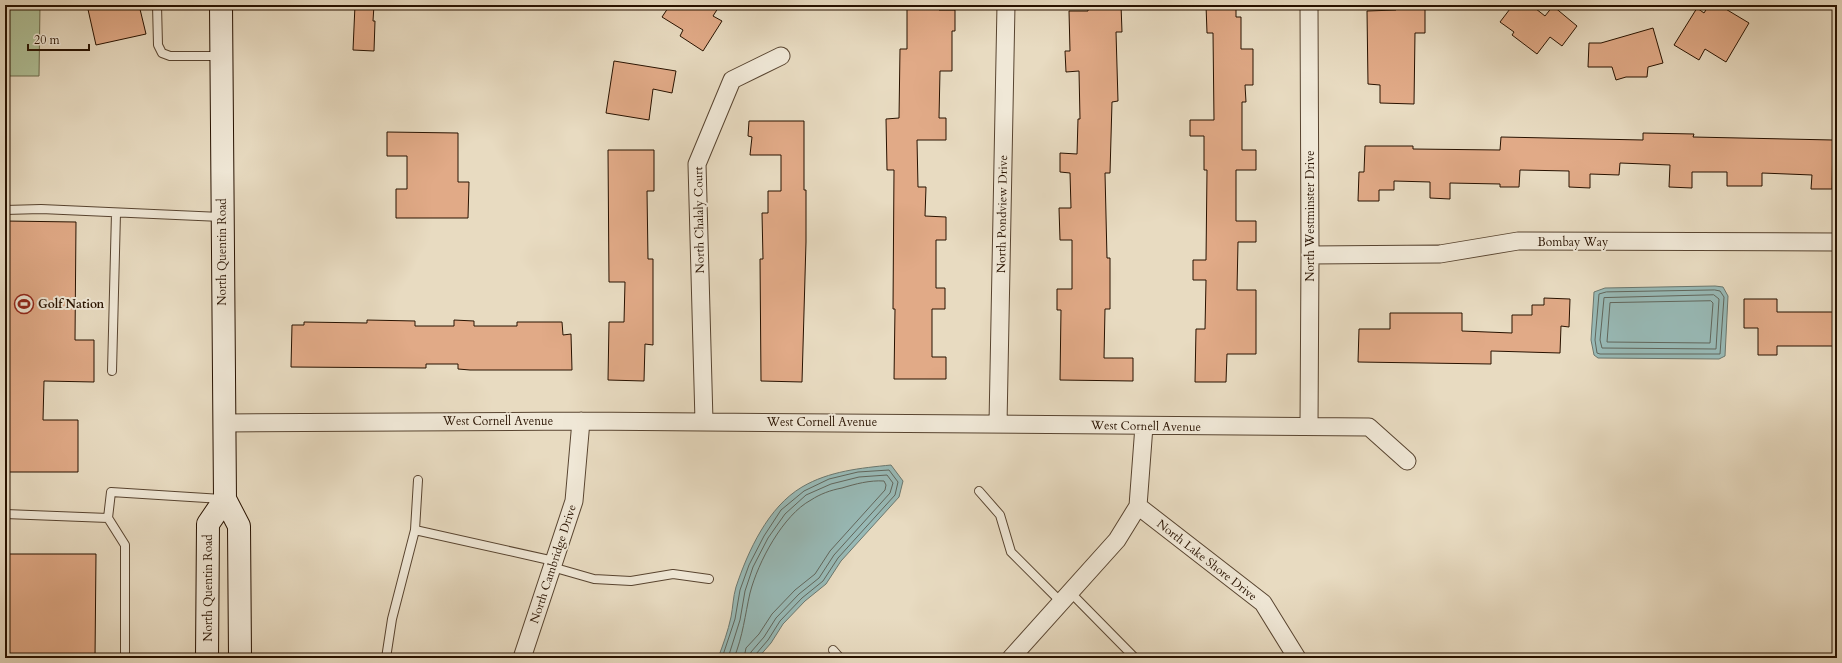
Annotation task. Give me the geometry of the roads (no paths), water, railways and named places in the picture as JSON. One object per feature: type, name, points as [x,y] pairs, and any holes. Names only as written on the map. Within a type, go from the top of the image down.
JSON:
[{"type":"main road","name":"North Quentin Road","points":[[221,5],[225,499],[239,526],[240,658]]},
{"type":"main road","name":"North Quentin Road","points":[[207,658],[208,524],[225,499]]},
{"type":"street","name":"North Pondview Drive","points":[[998,424],[1006,5]]},
{"type":"street","name":"North Westminster Drive","points":[[1309,5],[1309,426]]},
{"type":"street","name":"North Chalaly Court","points":[[704,421],[697,164],[732,80],[781,56]]},
{"type":"street","name":"Bombay Way","points":[[1310,255],[1440,254],[1518,241],[1837,242]]},
{"type":"street","name":"North Cambridge Drive","points":[[522,658],[574,501],[581,421]]},
{"type":"street","name":"West Cornell Avenue","points":[[224,423],[704,421],[1369,427],[1407,461]]},
{"type":"street","points":[[1011,658],[1117,540],[1138,506],[1144,426]]},
{"type":"street","name":"North Lake Shore Drive","points":[[1138,506],[1263,603],[1297,658]]},
{"type":"lane","points":[[157,5],[158,45],[162,53],[170,56],[221,56]]},
{"type":"lane","points":[[5,210],[41,209],[222,217]]},
{"type":"lane","points":[[112,371],[116,212]]},
{"type":"lane","points":[[386,658],[392,619],[415,530],[418,480]]},
{"type":"lane","points":[[979,491],[1000,515],[1011,552],[1066,597],[1135,658]]},
{"type":"lane","points":[[125,658],[125,545],[108,518],[111,492],[225,499]]},
{"type":"lane","points":[[5,514],[108,518]]},
{"type":"lane","points":[[415,530],[553,564],[594,579],[631,581],[673,574],[709,579]]},
{"type":"lane","points":[[832,650],[840,658]]},
{"type":"water","points":[[1723,287],[1728,296],[1725,356],[1719,359],[1598,358],[1594,355],[1591,340],[1594,292],[1605,288]]},
{"type":"water","points":[[891,465],[903,481],[899,497],[841,561],[826,584],[805,601],[783,624],[771,643],[758,658],[718,658],[724,643],[731,617],[735,591],[741,573],[753,545],[769,518],[779,506],[802,487],[823,477],[845,471]]},
{"type":"place","name":"Golf Nation","points":[[24,304]]}]
